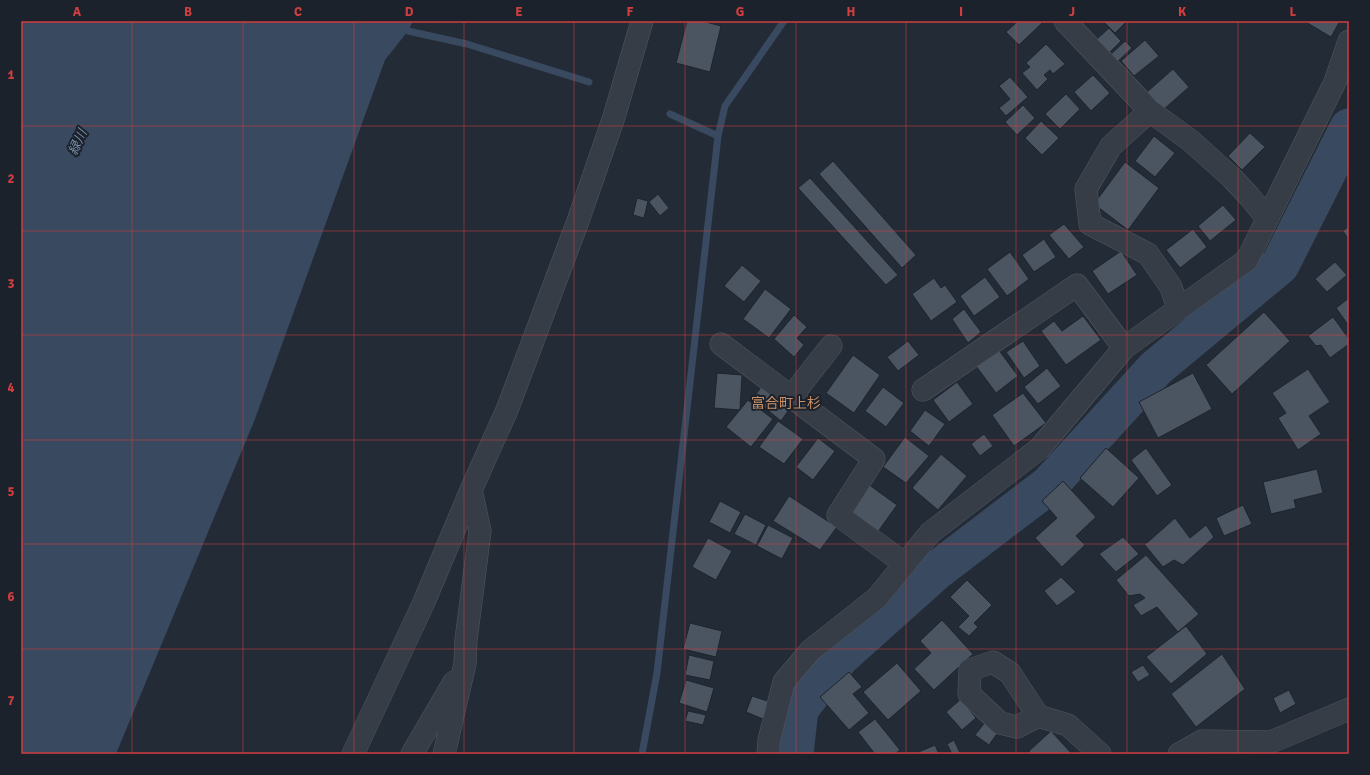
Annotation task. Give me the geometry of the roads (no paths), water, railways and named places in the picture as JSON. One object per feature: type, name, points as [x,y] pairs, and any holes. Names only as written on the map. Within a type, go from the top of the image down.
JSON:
[{"type":"street","points":[[1065,21],[1150,111],[1190,141],[1232,178],[1267,218]]},
{"type":"street","points":[[353,754],[424,602],[471,490],[507,410],[578,221],[614,117],[642,24]]},
{"type":"street","points":[[768,754],[769,740],[784,682],[811,650],[877,598],[930,533],[1040,448],[1124,348],[1246,260],[1335,82],[1349,41]]},
{"type":"street","points":[[1150,111],[1111,146],[1086,189],[1090,224],[1148,254],[1171,287],[1178,309]]},
{"type":"street","points":[[923,390],[1077,285],[1124,348]]},
{"type":"street","points":[[721,344],[874,459],[838,515],[904,564]]},
{"type":"street","points":[[790,397],[830,346]]},
{"type":"street","points":[[444,754],[465,664],[466,640],[480,531],[471,490]]},
{"type":"street","points":[[412,754],[465,664]]},
{"type":"street","points":[[1179,754],[1202,741],[1271,742],[1349,709]]},
{"type":"street","points":[[1038,716],[1068,725],[1100,754]]},
{"type":"water","name":"緑川","points":[[21,21],[413,21],[408,31],[385,60],[255,419],[116,754],[21,754]]},
{"type":"waterway","points":[[718,136],[725,106],[784,21]]},
{"type":"waterway","points":[[408,31],[467,44],[589,82]]},
{"type":"waterway","points":[[642,754],[657,673],[718,136],[670,114]]},
{"type":"waterway","points":[[794,754],[799,709],[840,657],[936,571],[1049,485],[1156,368],[1280,265],[1349,128]]},
{"type":"district","name":"富合町上杉","points":[[786,403]]}]
